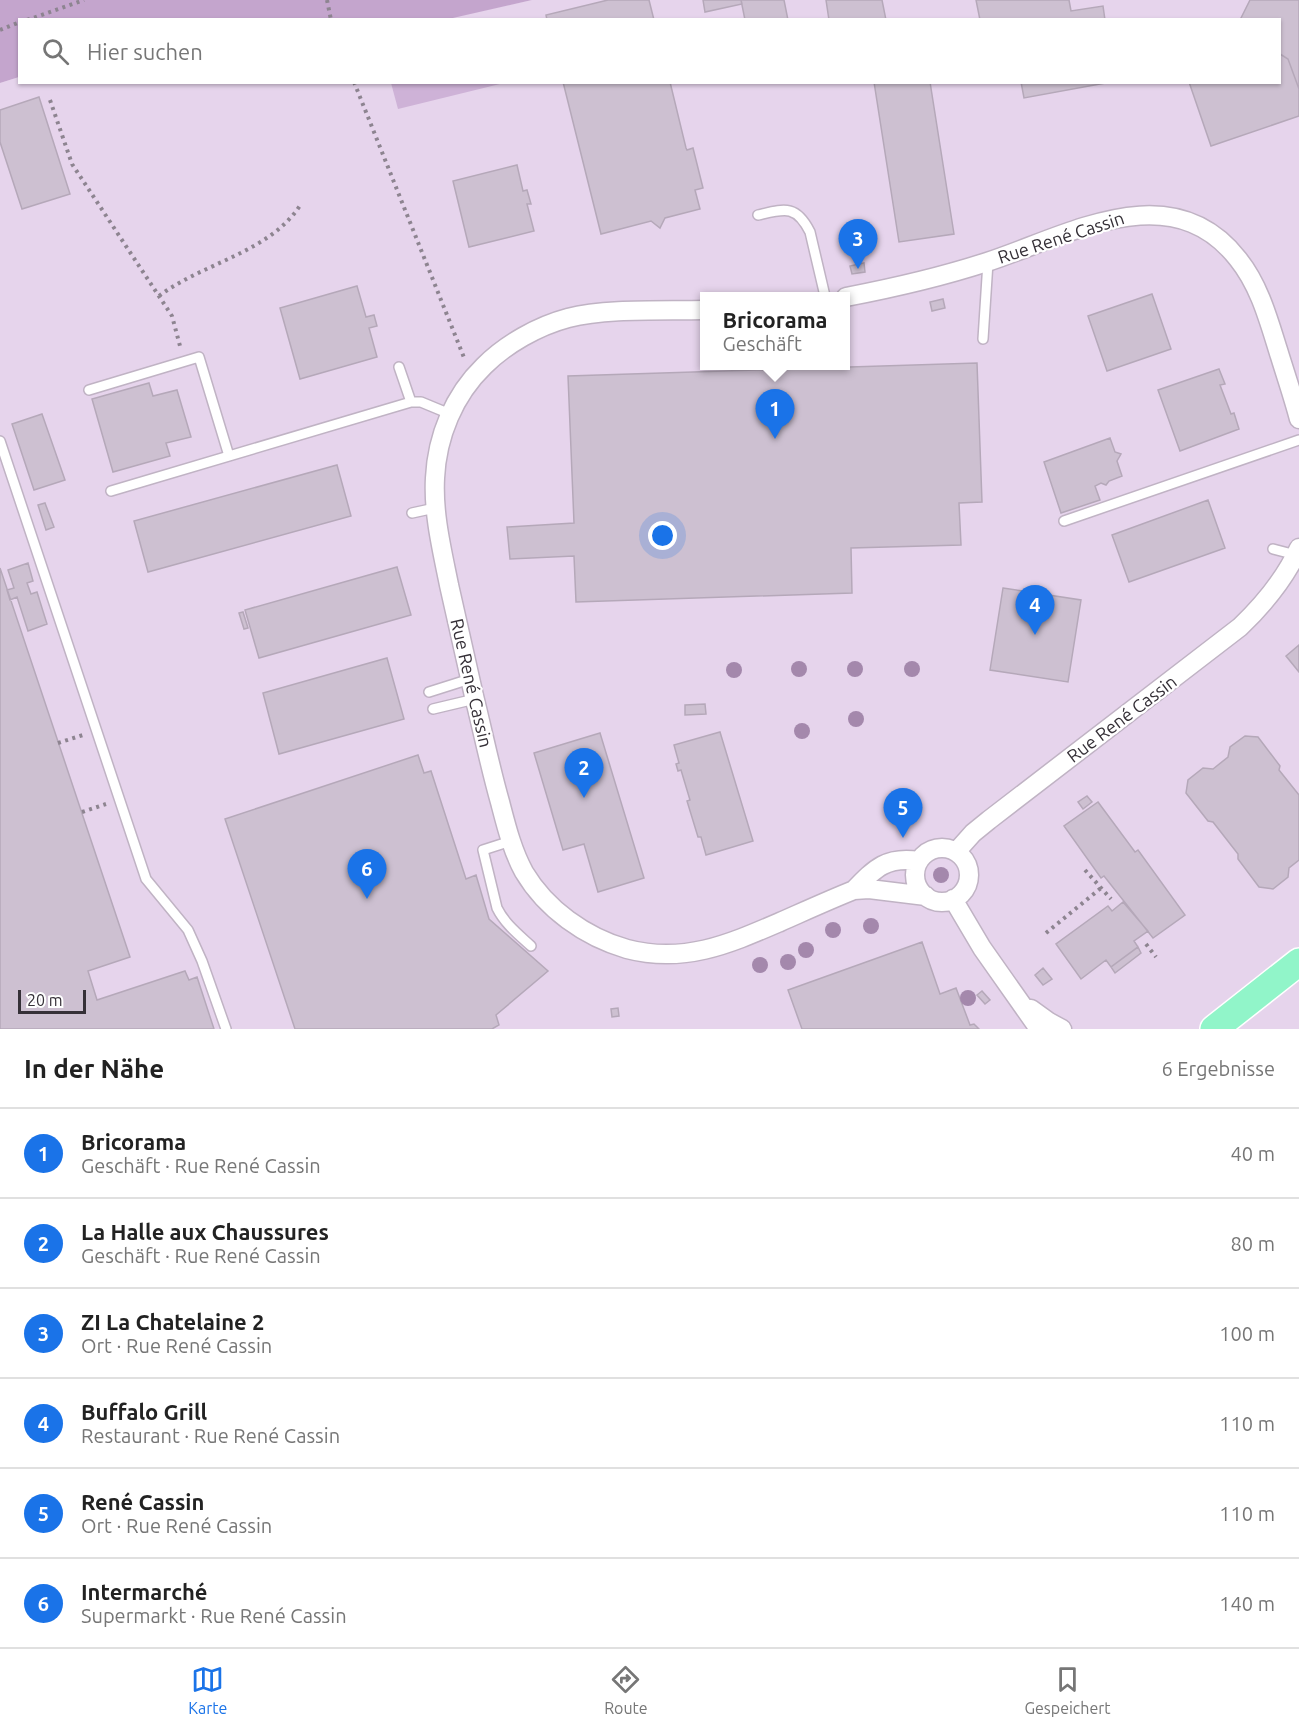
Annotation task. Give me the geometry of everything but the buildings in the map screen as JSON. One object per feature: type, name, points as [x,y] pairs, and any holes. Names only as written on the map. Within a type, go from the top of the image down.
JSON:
[{"type":"main road","points":[[1214,1029],[1299,962]]},
{"type":"street","name":"Rue René Cassin","points":[[850,296],[938,277],[988,262],[1077,229],[1119,217],[1140,214],[1180,219],[1195,224],[1212,234],[1226,246],[1248,273],[1267,316],[1299,419]]},
{"type":"street","name":"Rue René Cassin","points":[[700,310],[624,312],[568,318],[535,332],[496,355],[473,379],[458,399],[446,421],[435,476],[435,508],[440,544],[485,744],[511,841],[524,872],[553,907],[589,933],[619,946],[640,951],[677,954],[715,948],[747,937],[854,890],[869,888],[926,896],[939,901],[953,899]]},
{"type":"street","name":"Rue René Cassin","points":[[854,890],[872,872],[885,864],[900,859],[919,861],[935,849],[942,848],[956,852],[989,820],[1240,627],[1278,586],[1297,551]]},
{"type":"street","points":[[956,852],[966,862],[969,876],[964,890],[953,899],[982,948],[1035,1025]]},
{"type":"street","points":[[919,861],[915,873],[916,880],[926,896]]},
{"type":"street","points":[[1019,999],[1041,1017],[1062,1029]]},
{"type":"lane","points":[[758,215],[783,209],[799,216],[810,232],[824,292]]},
{"type":"lane","points":[[983,339],[988,262]]},
{"type":"lane","points":[[89,390],[199,357],[229,456]]},
{"type":"lane","points":[[399,367],[411,402]]},
{"type":"lane","points":[[111,491],[411,402],[421,402],[450,414]]},
{"type":"lane","points":[[1064,521],[1299,440]]},
{"type":"lane","points":[[0,441],[146,879],[188,930],[226,1029]]},
{"type":"lane","points":[[412,513],[435,508]]},
{"type":"lane","points":[[1273,549],[1297,551]]},
{"type":"lane","points":[[429,692],[470,679]]},
{"type":"lane","points":[[433,709],[475,699]]},
{"type":"lane","points":[[511,841],[483,850],[501,916],[531,946]]},
{"type":"path","points":[[33,18],[84,0]]},
{"type":"path","points":[[327,0],[331,18]]},
{"type":"path","points":[[0,30],[18,23]]},
{"type":"path","points":[[355,84],[473,379]]},
{"type":"path","points":[[50,100],[72,164],[172,316],[184,362]]},
{"type":"path","points":[[159,296],[178,282],[270,236],[293,216],[301,204]]},
{"type":"path","points":[[58,743],[97,730]]},
{"type":"path","points":[[82,813],[120,799]]},
{"type":"path","points":[[1085,870],[1111,899]]},
{"type":"path","points":[[1046,933],[1101,888]]},
{"type":"path","points":[[1146,944],[1156,957]]},
{"type":"shaded area","points":[[0,0],[532,0],[453,18],[18,18],[18,77],[0,83]]},
{"type":"shaded area","points":[[532,0],[1299,0],[1299,1029],[0,1029],[0,83],[18,77],[18,84],[1281,84],[1281,18],[449,18]]},
{"type":"shaded area","points":[[392,84],[500,84],[398,109]]},
{"type":"place","name":"ZI La Chatelaine 2","points":[[858,269]]},
{"type":"place","name":"Bricorama","points":[[775,439]]},
{"type":"place","name":"Buffalo Grill","points":[[1035,635]]},
{"type":"place","name":"La Halle aux Chaussures","points":[[584,798]]},
{"type":"place","name":"René Cassin","points":[[903,838]]},
{"type":"place","name":"Intermarché","points":[[367,899]]}]
